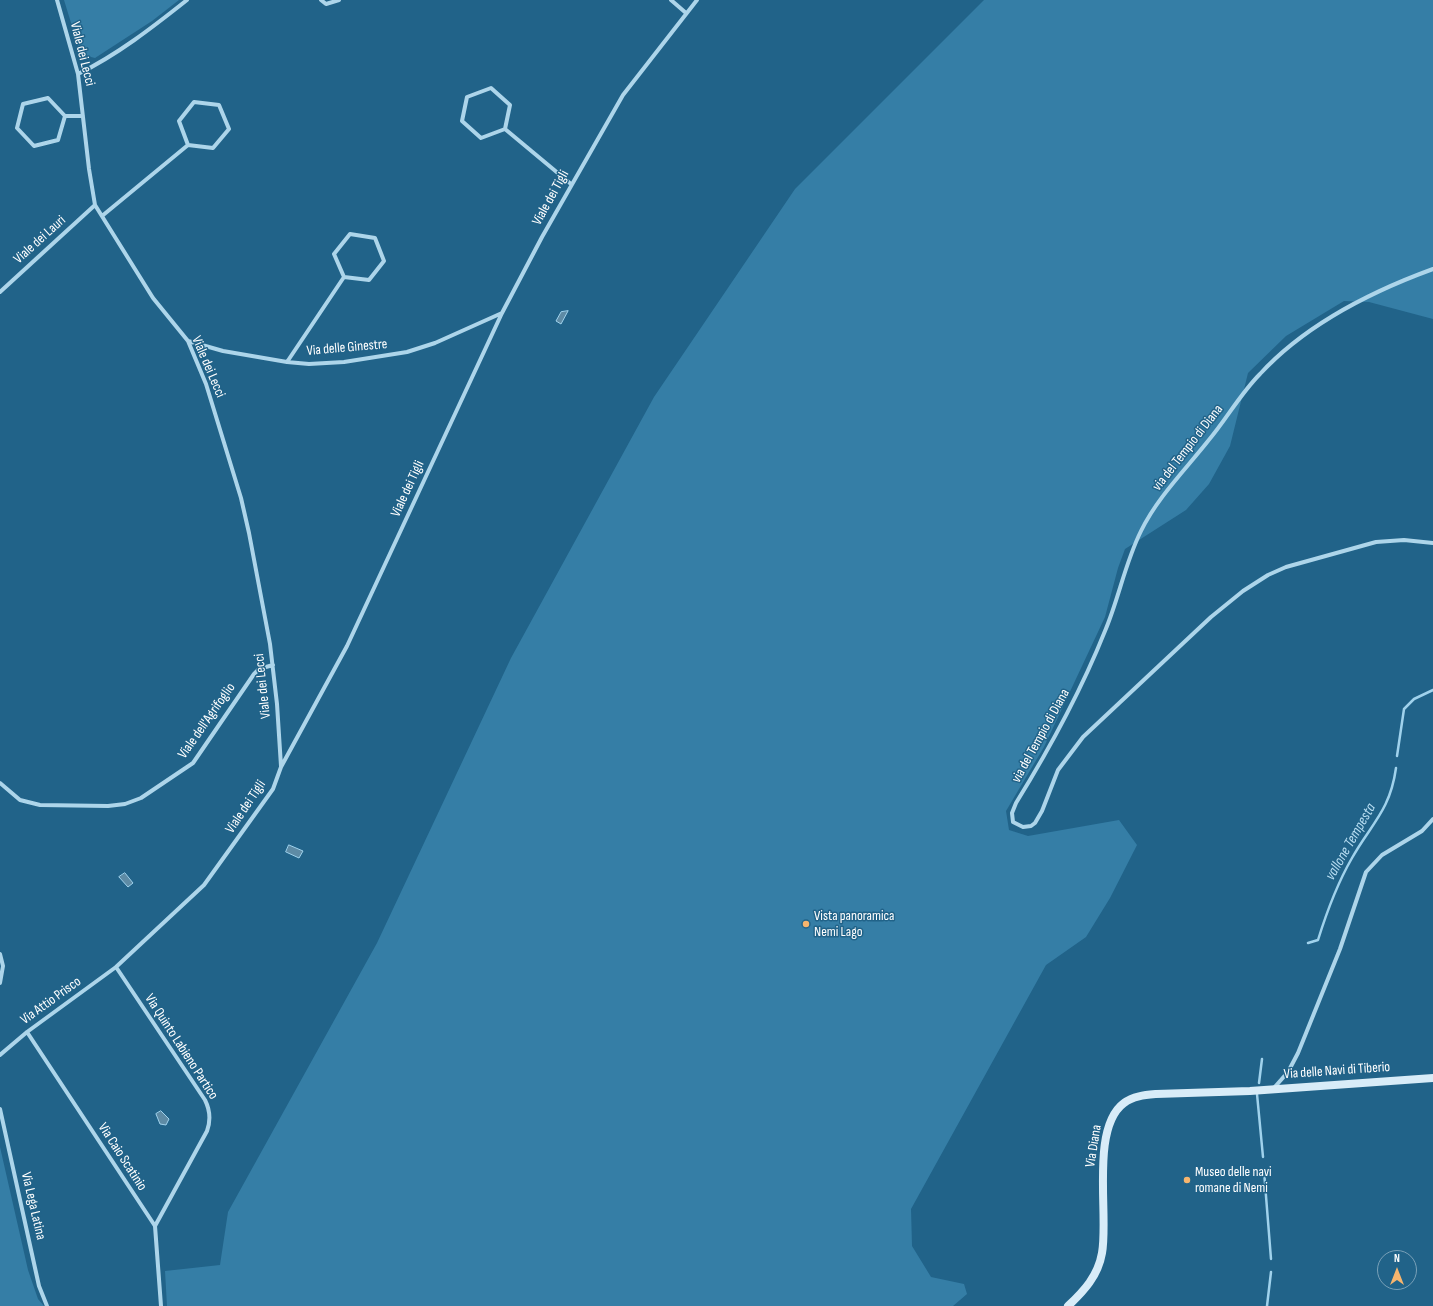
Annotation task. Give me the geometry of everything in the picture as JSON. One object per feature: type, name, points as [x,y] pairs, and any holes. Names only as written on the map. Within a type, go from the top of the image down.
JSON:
[{"type":"street","name":"Viale dei Lecci","points":[[57,0],[78,74],[95,205],[153,298],[188,341],[206,384],[244,510],[273,665],[281,767]]},
{"type":"street","points":[[78,74],[99,63],[139,36],[186,0]]},
{"type":"street","points":[[321,0],[326,4],[339,0]]},
{"type":"street","points":[[672,0],[686,12]]},
{"type":"street","name":"Viale dei Tigli","points":[[116,967],[204,885],[273,790],[281,767],[347,646],[502,313],[571,184],[623,95],[686,12],[697,0]]},
{"type":"street","points":[[491,88],[510,105],[505,129],[481,138],[462,121],[467,97],[491,88]]},
{"type":"street","points":[[65,116],[58,140],[34,146],[17,128],[23,104],[48,98],[65,116],[83,116]]},
{"type":"street","points":[[102,216],[188,145],[213,148],[229,129],[219,105],[194,102],[179,121],[188,145]]},
{"type":"street","points":[[505,129],[571,184]]},
{"type":"street","name":"Viale dei Lauri","points":[[0,292],[95,205]]},
{"type":"street","points":[[350,234],[375,238],[384,261],[368,280],[344,277],[334,254],[350,234]]},
{"type":"street","name":"via del Tempio di Diana","points":[[1433,269],[1365,298],[1318,326],[1284,351],[1255,379],[1217,431],[1165,495],[1148,519],[1138,538],[1110,620],[1096,653],[1055,736],[1016,803],[1012,813],[1014,822],[1023,827],[1033,824],[1041,814],[1058,770],[1083,737],[1217,612],[1254,583],[1286,567],[1376,542],[1404,540],[1433,543]]},
{"type":"street","points":[[287,362],[344,277]]},
{"type":"street","name":"Via delle Ginestre","points":[[188,341],[217,349],[287,362],[328,363],[397,355],[428,345],[502,313]]},
{"type":"street","name":"Viale dell'Agrifoglio","points":[[0,783],[20,800],[34,804],[100,807],[116,806],[133,801],[162,785],[193,763],[254,674],[259,669],[273,665]]},
{"type":"street","points":[[1273,1089],[1288,1072],[1298,1053],[1343,942],[1366,872],[1382,855],[1422,831],[1433,819]]},
{"type":"street","points":[[0,954],[3,968],[0,983]]},
{"type":"street","name":"Via Attio Prisco","points":[[0,1054],[27,1032],[116,967]]},
{"type":"street","name":"Via Quinto Labieno Partico","points":[[116,967],[205,1100],[209,1112],[210,1122],[207,1131],[155,1226]]},
{"type":"street","name":"Via Caio Scatinio","points":[[27,1032],[155,1226],[161,1306]]},
{"type":"street","name":"Via delle Navi di Tiberio","points":[[1242,1091],[1433,1078]]},
{"type":"street","name":"Via Diana","points":[[1068,1306],[1091,1282],[1102,1254],[1104,1235],[1103,1162],[1108,1131],[1116,1110],[1130,1099],[1147,1095],[1242,1091]]},
{"type":"street","name":"Via Lega Latina","points":[[0,1110],[39,1286],[47,1306]]},
{"type":"shaded area","points":[[64,0],[179,0],[152,21],[95,58],[83,55],[80,52]]},
{"type":"shaded area","points":[[984,0],[1433,0],[1433,319],[1369,302],[1344,301],[1286,336],[1248,373],[1230,446],[1209,484],[1186,510],[1125,549],[1118,568],[1105,617],[1044,747],[1006,811],[1009,830],[1028,836],[1119,820],[1137,845],[1110,898],[1086,937],[1046,965],[911,1209],[912,1246],[931,1277],[964,1284],[967,1294],[953,1306],[167,1306],[165,1271],[220,1265],[228,1212],[377,943],[511,658],[654,397],[795,189]]},
{"type":"shaded area","points":[[568,311],[561,324],[556,321],[561,312]]},
{"type":"shaded area","points":[[289,845],[303,851],[299,858],[286,852]]},
{"type":"shaded area","points":[[125,873],[133,883],[128,887],[119,877]]},
{"type":"shaded area","points":[[161,1111],[169,1119],[166,1125],[160,1124],[156,1114]]},
{"type":"shaded area","points":[[0,1147],[28,1270],[38,1299],[44,1306],[0,1306]]},
{"type":"waterway","name":"vallone Tempesta","points":[[1397,756],[1404,709],[1414,699],[1433,690]]},
{"type":"waterway","name":"vallone Tempesta","points":[[1308,943],[1318,940],[1337,888],[1352,858],[1379,816],[1389,795],[1396,768]]},
{"type":"waterway","name":"vallone Tempesta","points":[[1259,1083],[1262,1059]]},
{"type":"waterway","name":"vallone Tempesta","points":[[1257,1094],[1263,1157]]},
{"type":"waterway","name":"vallone Tempesta","points":[[1264,1171],[1271,1259]]},
{"type":"waterway","name":"vallone Tempesta","points":[[1267,1306],[1271,1272]]},
{"type":"place","name":"Vista panoramica Nemi Lago","points":[[806,924]]},
{"type":"place","name":"Museo delle navi romane di Nemi","points":[[1187,1180]]}]
